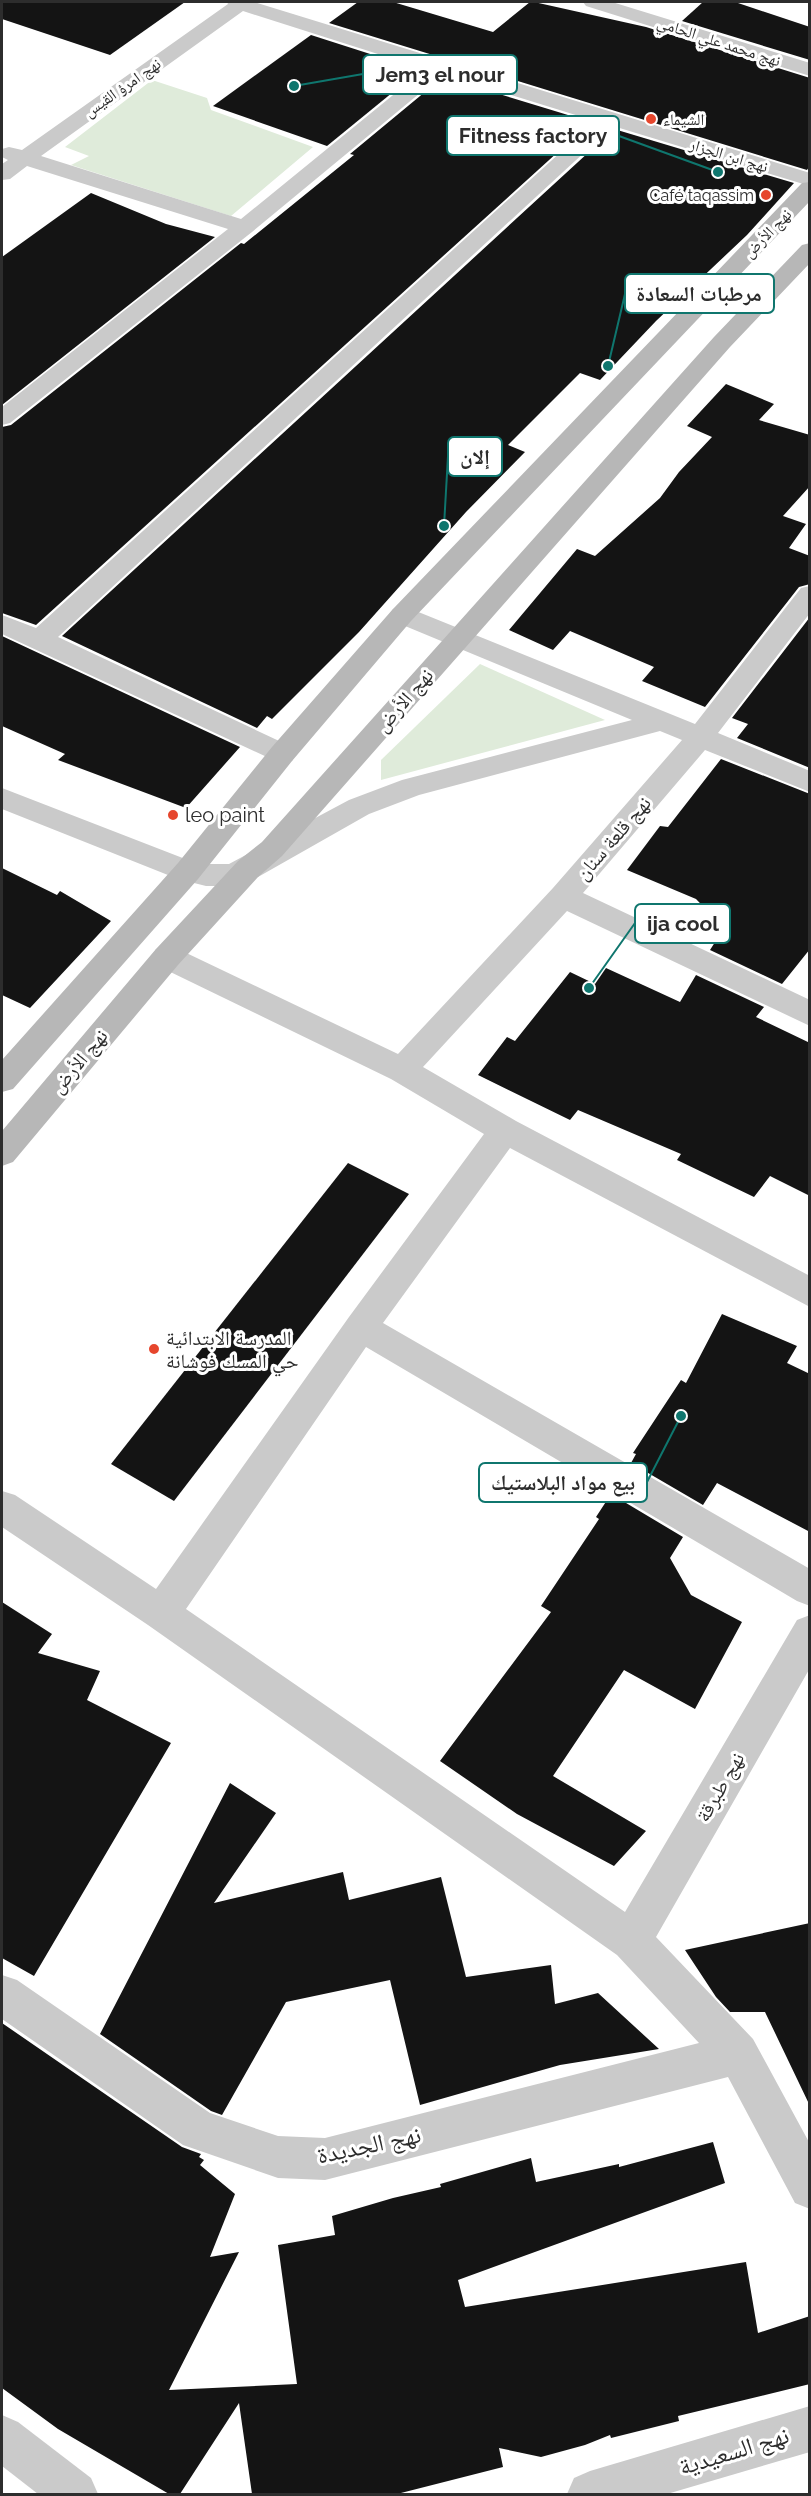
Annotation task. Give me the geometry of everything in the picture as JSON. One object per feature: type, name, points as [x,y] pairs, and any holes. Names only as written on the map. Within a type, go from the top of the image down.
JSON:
[{"type":"street","name":"نهج ابن الجزار","points":[[240,2],[440,68],[810,180]]},
{"type":"street","name":"نهج امرؤ القيس","points":[[2,174],[240,2]]},
{"type":"street","name":"نهج محمد علي الحامي","points":[[593,2],[810,70]]},
{"type":"street","points":[[2,418],[244,227],[440,68]]},
{"type":"street","points":[[40,639],[609,119]]},
{"type":"street","points":[[2,151],[244,227]]},
{"type":"street","name":"نهج الأرض","points":[[2,1080],[188,872],[282,754],[402,615],[810,188]]},
{"type":"street","name":"نهج الأرض","points":[[2,1153],[167,957],[248,869],[272,849],[722,342],[810,250]]},
{"type":"street","name":"نهج قلعة سنان","points":[[402,1070],[563,896],[700,736],[810,594]]},
{"type":"street","points":[[402,615],[810,782]]},
{"type":"street","points":[[2,624],[40,639],[282,754]]},
{"type":"street","points":[[2,798],[188,872],[229,875],[248,869],[359,807],[412,787],[664,721]]},
{"type":"street","points":[[563,896],[810,1014]]},
{"type":"street","points":[[167,957],[402,1070],[505,1130],[810,1293]]},
{"type":"street","points":[[161,1613],[361,1327],[505,1130]]},
{"type":"street","points":[[361,1327],[810,1589]]},
{"type":"street","points":[[2,1507],[161,1613],[631,1941],[738,2054],[810,2188]]},
{"type":"street","name":"نهج طبرقة","points":[[631,1941],[810,1632]]},
{"type":"street","name":"نهج الجديدة","points":[[2,1995],[198,2130],[278,2157],[325,2159],[738,2054]]},
{"type":"street","name":"نهج السعيدية","points":[[590,2494],[810,2429]]},
{"type":"street","points":[[2,2438],[72,2494]]},
{"type":"green space","points":[[152,80],[207,98],[211,110],[313,147],[231,216],[71,165],[89,156],[65,147]]},
{"type":"green space","points":[[480,664],[605,720],[381,780],[381,760]]},
{"type":"building","points":[[2,2],[185,2],[110,55],[2,19]]},
{"type":"building","points":[[358,2],[393,2],[493,32],[530,2],[534,2],[646,27],[810,78],[809,167],[807,170],[329,23]]},
{"type":"building","points":[[703,2],[735,2],[810,27],[810,60],[682,21]]},
{"type":"building","points":[[311,35],[420,70],[327,146],[213,106]]},
{"type":"building","points":[[443,77],[591,122],[36,625],[2,613],[2,427],[11,425],[241,243],[244,244],[354,155],[350,154]]},
{"type":"building","points":[[614,129],[794,183],[747,235],[656,321],[600,380],[580,373],[508,445],[525,452],[466,512],[359,632],[272,719],[267,716],[257,728],[62,636]]},
{"type":"building","points":[[91,193],[166,224],[215,237],[2,405],[2,257]]},
{"type":"building","points":[[726,384],[774,404],[759,420],[810,435],[810,486],[783,516],[806,524],[789,548],[810,556],[810,584],[799,587],[705,707],[642,681],[654,667],[570,631],[553,650],[509,630],[577,549],[595,556],[660,498],[679,472],[712,437],[687,426]]},
{"type":"building","points":[[810,617],[810,768],[737,738],[748,724],[732,718]]},
{"type":"building","points":[[2,636],[240,747],[186,808],[58,760],[65,754],[2,726]]},
{"type":"building","points":[[721,759],[810,794],[810,949],[782,984],[710,950],[724,928],[696,899],[627,870],[660,826],[668,827]]},
{"type":"building","points":[[2,868],[57,895],[60,891],[111,921],[30,1008],[2,995]]},
{"type":"building","points":[[606,968],[680,1002],[696,975],[764,1007],[756,1017],[810,1043],[810,1196],[770,1176],[754,1197],[677,1160],[681,1154],[578,1110],[570,1120],[478,1075],[507,1037],[515,1041],[570,972],[595,984]]},
{"type":"building","points":[[348,1163],[409,1194],[174,1501],[111,1464]]},
{"type":"building","points":[[722,1314],[797,1346],[787,1363],[810,1374],[810,1532],[717,1483],[703,1505],[631,1463],[636,1454],[633,1453],[681,1380],[686,1383]]},
{"type":"building","points":[[611,1494],[683,1537],[670,1558],[691,1595],[742,1622],[695,1709],[624,1670],[553,1776],[646,1831],[614,1866],[517,1814],[440,1761],[551,1612],[541,1606],[599,1519],[596,1517]]},
{"type":"building","points":[[2,1602],[52,1634],[38,1653],[100,1671],[87,1700],[171,1743],[34,1976],[2,1958]]},
{"type":"building","points":[[230,1783],[276,1813],[214,1903],[343,1872],[349,1900],[441,1877],[466,1977],[551,1965],[555,2004],[598,1993],[659,2049],[560,2065],[420,2105],[390,1980],[286,2002],[222,2115],[211,2111],[100,2034]]},
{"type":"building","points":[[810,1923],[810,2106],[765,2012],[730,2012],[716,1997],[685,1950]]},
{"type":"building","points":[[2,2023],[182,2147],[201,2154],[199,2157],[204,2160],[200,2165],[235,2194],[210,2257],[239,2252],[169,2390],[297,2384],[278,2245],[335,2235],[332,2216],[441,2187],[440,2184],[531,2158],[536,2182],[619,2164],[619,2167],[713,2142],[725,2183],[458,2280],[465,2307],[746,2262],[758,2333],[810,2316],[810,2384],[678,2416],[679,2421],[611,2438],[610,2435],[585,2445],[541,2457],[499,2448],[503,2467],[397,2494],[252,2494],[239,2403],[180,2494],[169,2494],[58,2429],[2,2388]]},
{"type":"place","name":"Jem3 el nour","points":[[294,86]]},
{"type":"place","name":"الشيماء","points":[[651,119]]},
{"type":"place","name":"Fitness factory","points":[[718,172]]},
{"type":"place","name":"Café taqassim","points":[[766,195]]},
{"type":"place","name":"مرطبات السعادة","points":[[608,366]]},
{"type":"place","name":"إلان","points":[[444,526]]},
{"type":"place","name":"leo paint","points":[[173,815]]},
{"type":"place","name":"ija cool","points":[[589,988]]},
{"type":"place","name":"المدرسة الابتدائية حي المسك فوشانة","points":[[154,1349]]},
{"type":"place","name":"بيع مواد البلاستيك","points":[[681,1416]]}]
